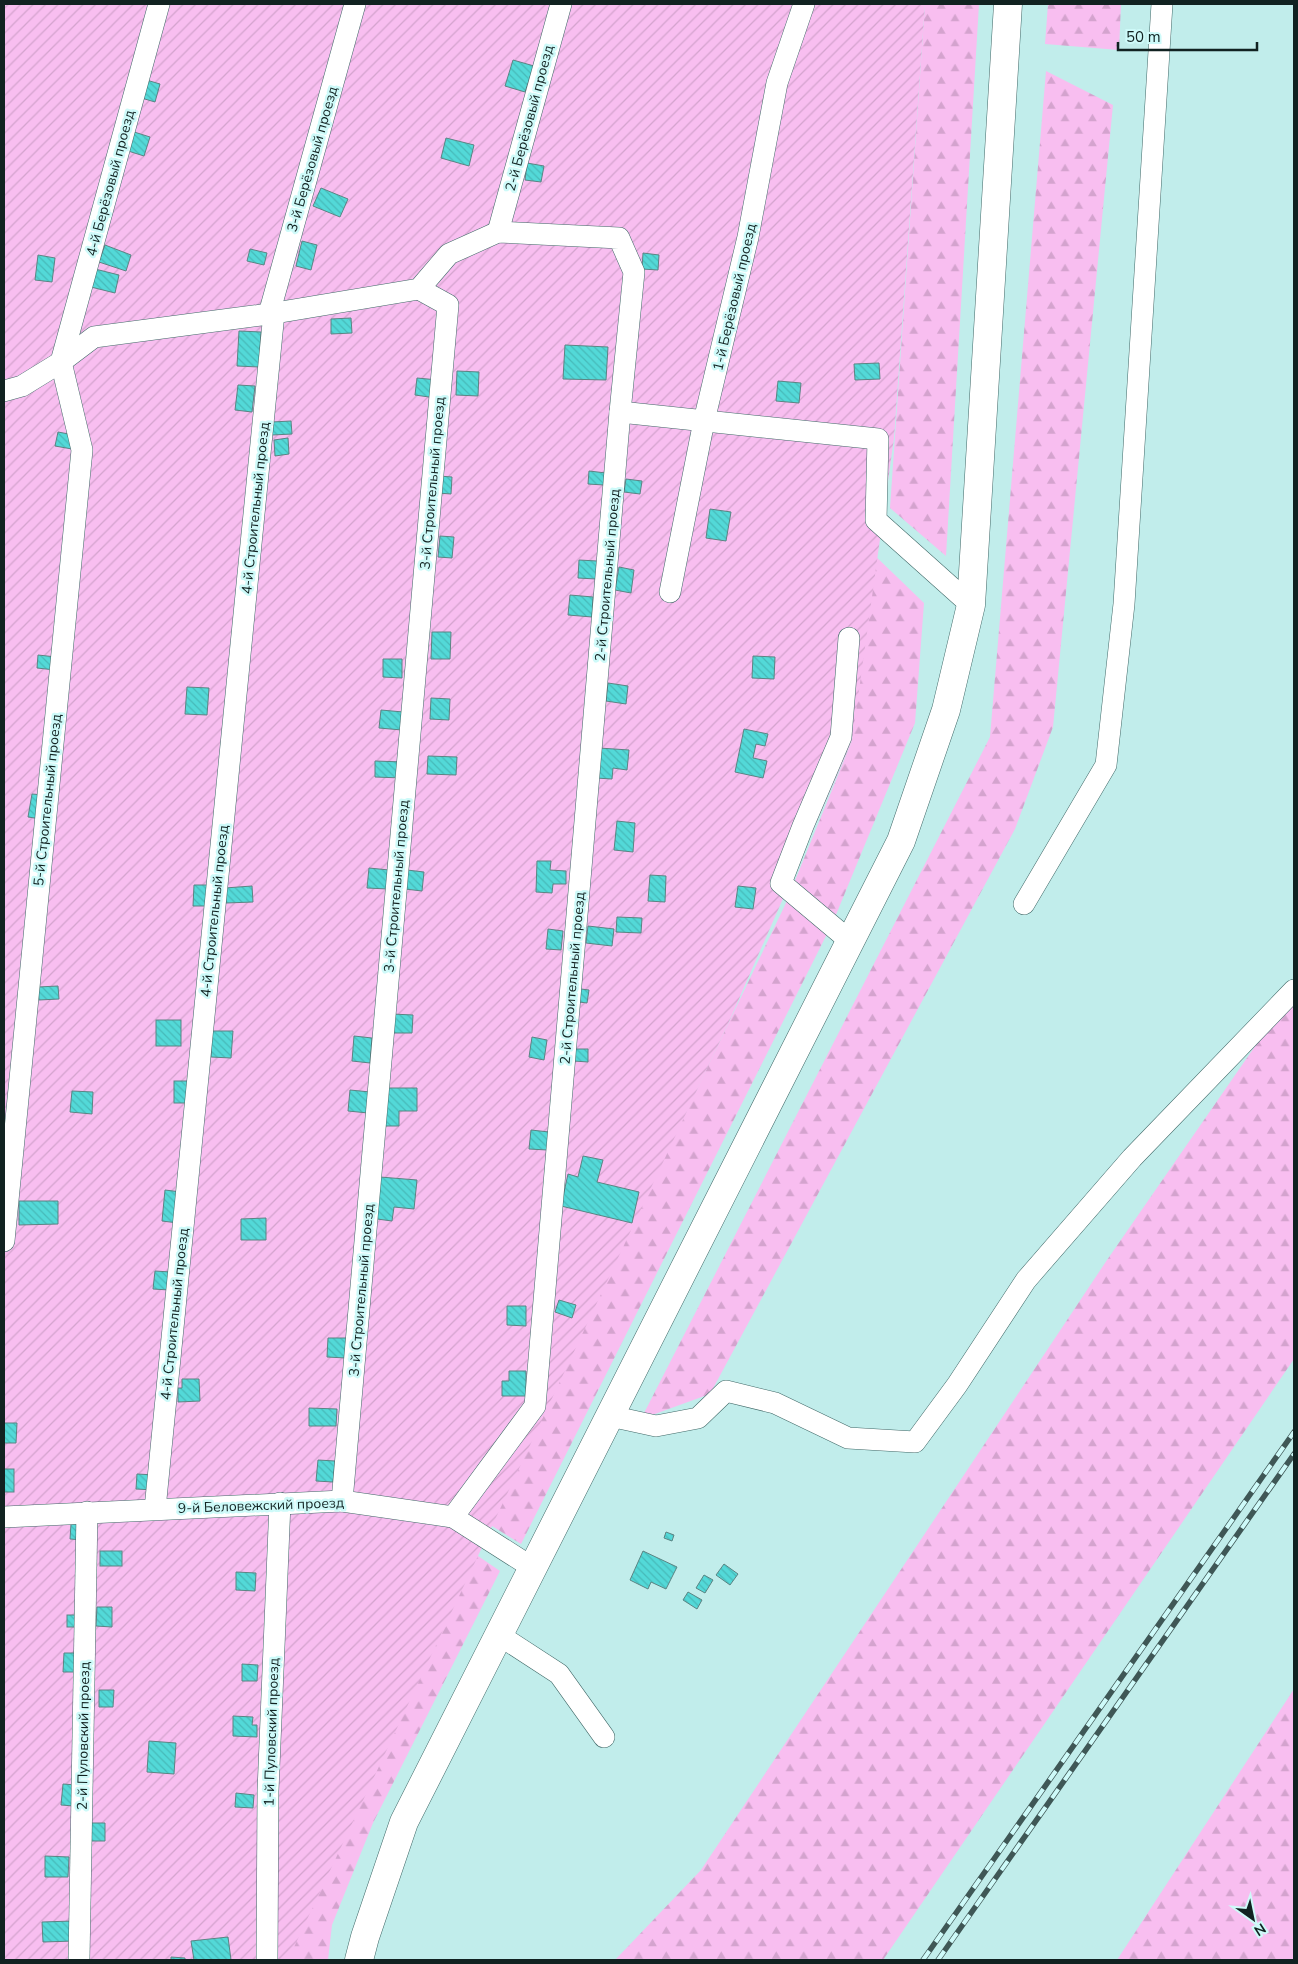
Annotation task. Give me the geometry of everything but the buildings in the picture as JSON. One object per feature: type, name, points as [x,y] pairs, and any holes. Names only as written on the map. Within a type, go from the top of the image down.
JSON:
[{"type":"main road","points":[[359,1960],[404,1822],[901,841],[946,710],[971,605],[1008,4]]},
{"type":"street","name":"4-й Берёзовый проезд","points":[[61,362],[159,4]]},
{"type":"street","name":"3-й Берёзовый проезд","points":[[271,313],[356,4]]},
{"type":"street","name":"2-й Берёзовый проезд","points":[[498,232],[561,4]]},
{"type":"street","name":"1-й Берёзовый проезд","points":[[670,592],[704,421],[748,237],[777,83],[804,4]]},
{"type":"street","points":[[1024,904],[1106,765],[1124,604],[1162,4]]},
{"type":"street","points":[[4,391],[22,386],[61,362],[94,337],[271,313],[419,289],[449,254],[498,232]]},
{"type":"street","name":"2-й Строительный проезд","points":[[452,1518],[535,1406],[620,412],[634,272],[619,238],[498,232]]},
{"type":"street","name":"3-й Строительный проезд","points":[[342,1501],[448,305],[419,289]]},
{"type":"street","name":"4-й Строительный проезд","points":[[155,1509],[271,313]]},
{"type":"street","name":"5-й Строительный проезд","points":[[4,1241],[82,450],[61,362]]},
{"type":"street","points":[[620,412],[878,439],[876,520],[971,605]]},
{"type":"street","points":[[849,638],[841,737],[781,883],[850,941]]},
{"type":"street","points":[[610,1416],[656,1426],[698,1418],[726,1391],[775,1403],[848,1438],[915,1442],[957,1385],[1026,1280],[1132,1158],[1294,990]]},
{"type":"street","name":"9-й Беловежский проезд","points":[[4,1517],[342,1501],[452,1518],[533,1568]]},
{"type":"street","name":"1-й Пуловский проезд","points":[[267,1960],[268,1792],[280,1503]]},
{"type":"street","name":"2-й Пуловский проезд","points":[[79,1960],[87,1512]]},
{"type":"street","points":[[499,1635],[559,1674],[604,1737]]},
{"type":"green space","points":[[4,4],[925,4],[894,438],[852,741],[728,1024],[288,1960],[4,1960]]},
{"type":"green space","points":[[925,4],[979,4],[946,556],[890,508]]},
{"type":"green space","points":[[1048,4],[1121,4],[1119,50],[1045,44]]},
{"type":"green space","points":[[1046,71],[1113,105],[1053,727],[1015,829],[710,1394],[641,1419],[990,737]]},
{"type":"green space","points":[[867,548],[924,603],[915,723],[833,922],[521,1544],[489,1524],[785,905],[852,741]]},
{"type":"green space","points":[[1294,990],[1294,1359],[883,1960],[615,1960],[701,1870],[1107,1260]]},
{"type":"green space","points":[[437,1528],[500,1571],[373,1823],[332,1925],[328,1960],[271,1960]]},
{"type":"green space","points":[[1294,1689],[1294,1960],[1117,1960]]},
{"type":"railway","points":[[923,1960],[1294,1432]]},
{"type":"railway","points":[[938,1960],[1294,1454]]}]
